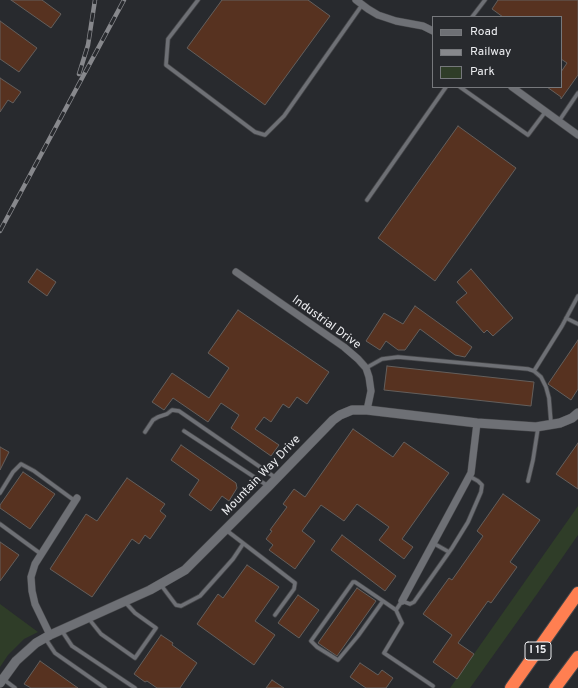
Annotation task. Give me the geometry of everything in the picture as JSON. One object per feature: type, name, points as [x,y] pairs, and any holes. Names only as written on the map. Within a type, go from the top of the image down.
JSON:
[{"type":"highway","points":[[564,613],[578,587]]},
{"type":"highway","name":"I 15","points":[[511,688],[578,593]]},
{"type":"highway","points":[[555,688],[578,657]]},
{"type":"street","points":[[359,2],[373,12],[387,18],[423,26],[432,30]]},
{"type":"street","points":[[513,88],[578,135]]},
{"type":"street","name":"Industrial Drive","points":[[236,272],[344,347],[366,368]]},
{"type":"street","points":[[366,368],[371,391],[367,410]]},
{"type":"street","name":"Mountain Way Drive","points":[[1,681],[16,661],[48,636],[161,585],[185,570],[333,420],[340,415],[352,410],[367,410],[477,423],[538,427],[551,425],[572,418],[578,413]]},
{"type":"street","points":[[402,601],[471,473],[477,423]]},
{"type":"street","points":[[48,636],[35,604],[32,591],[32,577],[35,564],[76,500]]},
{"type":"lane","points":[[198,0],[168,39],[166,64],[255,132],[265,134],[284,116],[359,2]]},
{"type":"lane","points":[[473,16],[485,0]]},
{"type":"lane","points":[[367,200],[445,88]]},
{"type":"lane","points":[[461,88],[528,135],[546,111]]},
{"type":"lane","points":[[558,121],[578,93]]},
{"type":"lane","points":[[534,371],[578,296]]},
{"type":"lane","points":[[566,318],[578,324]]},
{"type":"lane","points":[[366,368],[382,359],[398,357],[528,369],[534,371],[546,387],[549,398],[551,425]]},
{"type":"lane","points":[[145,432],[153,420],[167,414],[172,410],[179,411],[277,478]]},
{"type":"lane","points":[[528,481],[538,427]]},
{"type":"lane","points":[[184,431],[269,486]]},
{"type":"lane","points":[[0,492],[13,472],[21,464],[34,471],[76,500]]},
{"type":"lane","points":[[396,610],[402,601],[410,604],[414,602],[468,522],[482,492],[482,485],[469,476]]},
{"type":"lane","points":[[0,524],[41,554]]},
{"type":"lane","points":[[226,530],[295,583],[294,588],[275,615]]},
{"type":"lane","points":[[433,543],[449,552]]},
{"type":"lane","points":[[161,585],[176,605],[182,606],[200,596],[233,559],[243,544]]},
{"type":"lane","points":[[383,601],[358,636],[338,660],[317,647],[311,641],[353,582],[383,601],[396,610],[402,624],[384,653],[433,686]]},
{"type":"lane","points":[[88,618],[101,634],[135,658],[156,628],[135,613],[125,602]]},
{"type":"lane","points":[[62,630],[72,646],[135,688]]},
{"type":"lane","points":[[48,636],[55,653],[105,688]]},
{"type":"lane","points":[[1,681],[15,688]]},
{"type":"green space","points":[[578,506],[578,535],[537,594],[470,688],[450,688]]},
{"type":"green space","points":[[0,604],[38,632],[24,639],[8,655],[0,667]]},
{"type":"building","points":[[11,0],[42,0],[61,14],[51,28]]},
{"type":"building","points":[[222,0],[308,0],[330,16],[265,105],[187,48]]},
{"type":"building","points":[[498,0],[578,0],[578,75],[561,99],[561,97],[548,88],[562,88],[562,70],[567,63],[562,60],[562,16],[502,16],[492,9]]},
{"type":"building","points":[[0,21],[37,48],[19,72],[0,59]]},
{"type":"building","points":[[0,78],[21,92],[13,103],[8,100],[0,112]]},
{"type":"building","points":[[458,126],[516,168],[435,281],[378,238]]},
{"type":"building","points":[[37,269],[56,282],[47,296],[28,282]]},
{"type":"building","points":[[471,269],[513,318],[493,336],[487,330],[484,333],[456,302],[467,293],[457,282]]},
{"type":"building","points":[[415,306],[472,347],[465,357],[455,355],[420,329],[405,350],[398,350],[386,341],[380,350],[366,341],[384,313],[403,324]]},
{"type":"building","points":[[238,310],[329,372],[307,404],[297,397],[289,408],[283,404],[271,422],[264,417],[255,429],[279,445],[271,456],[231,428],[239,415],[221,403],[208,422],[173,398],[164,410],[152,402],[172,373],[209,398],[229,368],[208,353]]},
{"type":"building","points":[[578,340],[578,389],[571,400],[548,384]]},
{"type":"building","points":[[387,366],[534,382],[531,406],[384,390]]},
{"type":"building","points":[[353,429],[393,457],[404,442],[449,473],[402,539],[413,547],[404,559],[379,540],[389,527],[357,504],[344,521],[321,505],[302,531],[315,541],[295,569],[269,550],[273,545],[266,539],[272,531],[270,530],[287,507],[283,504],[294,489],[305,497]]},
{"type":"building","points":[[578,443],[578,489],[556,474]]},
{"type":"building","points":[[181,445],[236,483],[237,488],[229,501],[222,496],[211,511],[189,495],[199,480],[171,460]]},
{"type":"building","points":[[0,447],[9,452],[0,470]]},
{"type":"building","points":[[23,472],[55,494],[30,529],[0,508],[0,505]]},
{"type":"building","points":[[127,478],[165,504],[160,511],[166,516],[150,539],[145,535],[139,544],[132,539],[92,597],[50,569],[86,514],[97,521]]},
{"type":"building","points":[[503,494],[540,520],[510,562],[517,567],[491,603],[488,601],[458,643],[474,654],[457,679],[433,662],[452,635],[423,614],[449,578],[452,580],[483,536],[477,531]]},
{"type":"building","points":[[342,535],[396,576],[385,591],[331,550]]},
{"type":"building","points":[[0,542],[19,555],[0,581]]},
{"type":"building","points":[[247,565],[279,587],[255,621],[275,635],[254,665],[197,624],[218,594],[223,598]]},
{"type":"building","points":[[357,588],[376,601],[337,656],[318,643]]},
{"type":"building","points":[[298,595],[319,610],[299,638],[278,623]]},
{"type":"building","points":[[161,635],[197,663],[180,688],[157,688],[134,674]]},
{"type":"building","points":[[40,661],[78,688],[31,688],[24,684]]},
{"type":"building","points":[[360,663],[378,675],[382,670],[393,678],[386,688],[366,688],[350,677]]},
{"type":"building","points":[[272,680],[284,688],[266,688]]},
{"type":"railway","points":[[79,74],[88,45],[95,0]]},
{"type":"railway","points":[[0,231],[124,0]]}]
